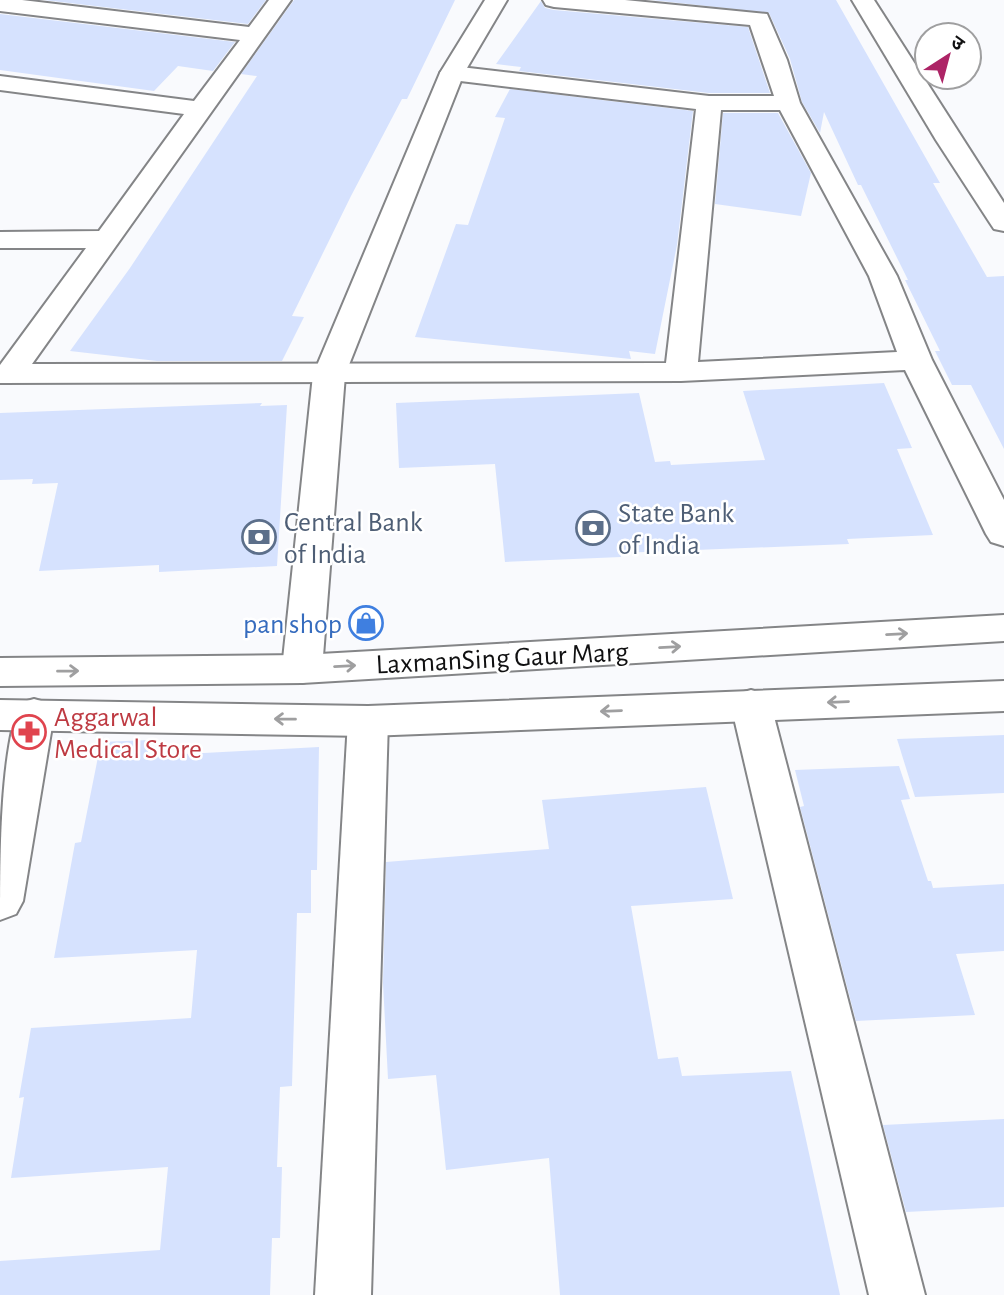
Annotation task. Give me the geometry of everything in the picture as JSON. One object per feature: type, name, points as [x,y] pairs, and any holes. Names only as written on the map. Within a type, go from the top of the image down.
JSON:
[{"type":"street","points":[[5,374],[108,239],[199,108],[257,35],[280,0]]},
{"type":"street","points":[[302,669],[329,375],[452,73],[496,0]]},
{"type":"street","points":[[554,0],[759,19],[788,103],[883,276],[916,360],[1004,534]]},
{"type":"street","points":[[863,0],[949,141],[1004,223]]},
{"type":"street","points":[[0,4],[257,35]]},
{"type":"street","points":[[452,73],[709,103],[788,103]]},
{"type":"street","points":[[0,82],[199,108]]},
{"type":"street","points":[[681,372],[709,103]]},
{"type":"street","points":[[0,240],[108,239]]},
{"type":"street","points":[[5,374],[681,372],[916,360]]},
{"type":"street","name":"LaxmanSing Gaur Marg","points":[[0,672],[302,669],[1004,628]]},
{"type":"street","name":"LaxmanSing Gaur Marg","points":[[17,714],[368,721],[1004,696]]},
{"type":"street","points":[[751,705],[897,1295]]},
{"type":"street","points":[[0,901],[17,714]]},
{"type":"street","points":[[343,1295],[368,721]]},
{"type":"building","points":[[44,0],[266,0],[248,24]]},
{"type":"building","points":[[294,0],[455,0],[407,99],[402,99],[292,316],[304,317],[282,361],[157,361],[70,351],[130,268],[257,76],[241,74]]},
{"type":"building","points":[[652,0],[836,0],[940,183],[933,183],[987,277],[1004,276],[1004,449],[971,385],[952,385],[935,351],[940,351],[905,280],[908,280],[861,185],[858,185],[824,112],[820,133],[802,102],[790,59],[769,13]]},
{"type":"building","points":[[541,1],[545,8],[554,10],[748,27],[770,93],[709,93],[519,71],[521,67],[496,64]]},
{"type":"building","points":[[0,14],[235,42],[213,71],[178,66],[154,91],[0,70]]},
{"type":"building","points":[[510,89],[693,111],[677,245],[655,354],[629,351],[631,359],[415,337],[456,224],[468,225],[505,118],[495,117]]},
{"type":"building","points":[[723,113],[778,113],[811,173],[801,216],[715,204]]},
{"type":"building","points":[[884,383],[912,448],[897,449],[933,535],[847,539],[849,544],[620,553],[621,557],[505,562],[495,464],[399,468],[396,403],[639,393],[655,462],[670,461],[671,465],[765,460],[743,391]]},
{"type":"building","points":[[262,403],[260,406],[287,405],[277,566],[159,572],[159,565],[39,571],[58,483],[32,484],[33,479],[0,480],[0,413]]},
{"type":"building","points":[[1004,735],[1004,793],[915,797],[897,739]]},
{"type":"building","points":[[150,740],[147,756],[319,747],[317,870],[311,870],[311,913],[297,913],[292,1086],[280,1087],[277,1167],[282,1167],[280,1238],[272,1238],[270,1295],[0,1295],[0,1261],[160,1250],[168,1167],[11,1178],[24,1097],[19,1098],[31,1028],[191,1018],[197,950],[54,958],[75,843],[81,842],[101,742]]},
{"type":"building","points":[[899,766],[910,799],[901,800],[928,881],[931,881],[933,888],[1004,884],[1004,951],[956,954],[975,1015],[856,1021],[800,807],[804,806],[795,770]]},
{"type":"building","points":[[706,787],[733,899],[631,906],[658,1059],[678,1057],[682,1076],[791,1071],[840,1295],[560,1295],[549,1158],[446,1170],[436,1075],[388,1079],[383,983],[386,862],[549,849],[542,800]]},
{"type":"building","points":[[1004,1119],[1004,1207],[906,1212],[883,1125]]},
{"type":"place","name":"State Bank of India","points":[[593,528]]},
{"type":"place","name":"Central Bank of India","points":[[259,537]]},
{"type":"place","name":"pan shop","points":[[366,623]]},
{"type":"place","name":"Aggarwal Medical Store","points":[[29,732]]}]
